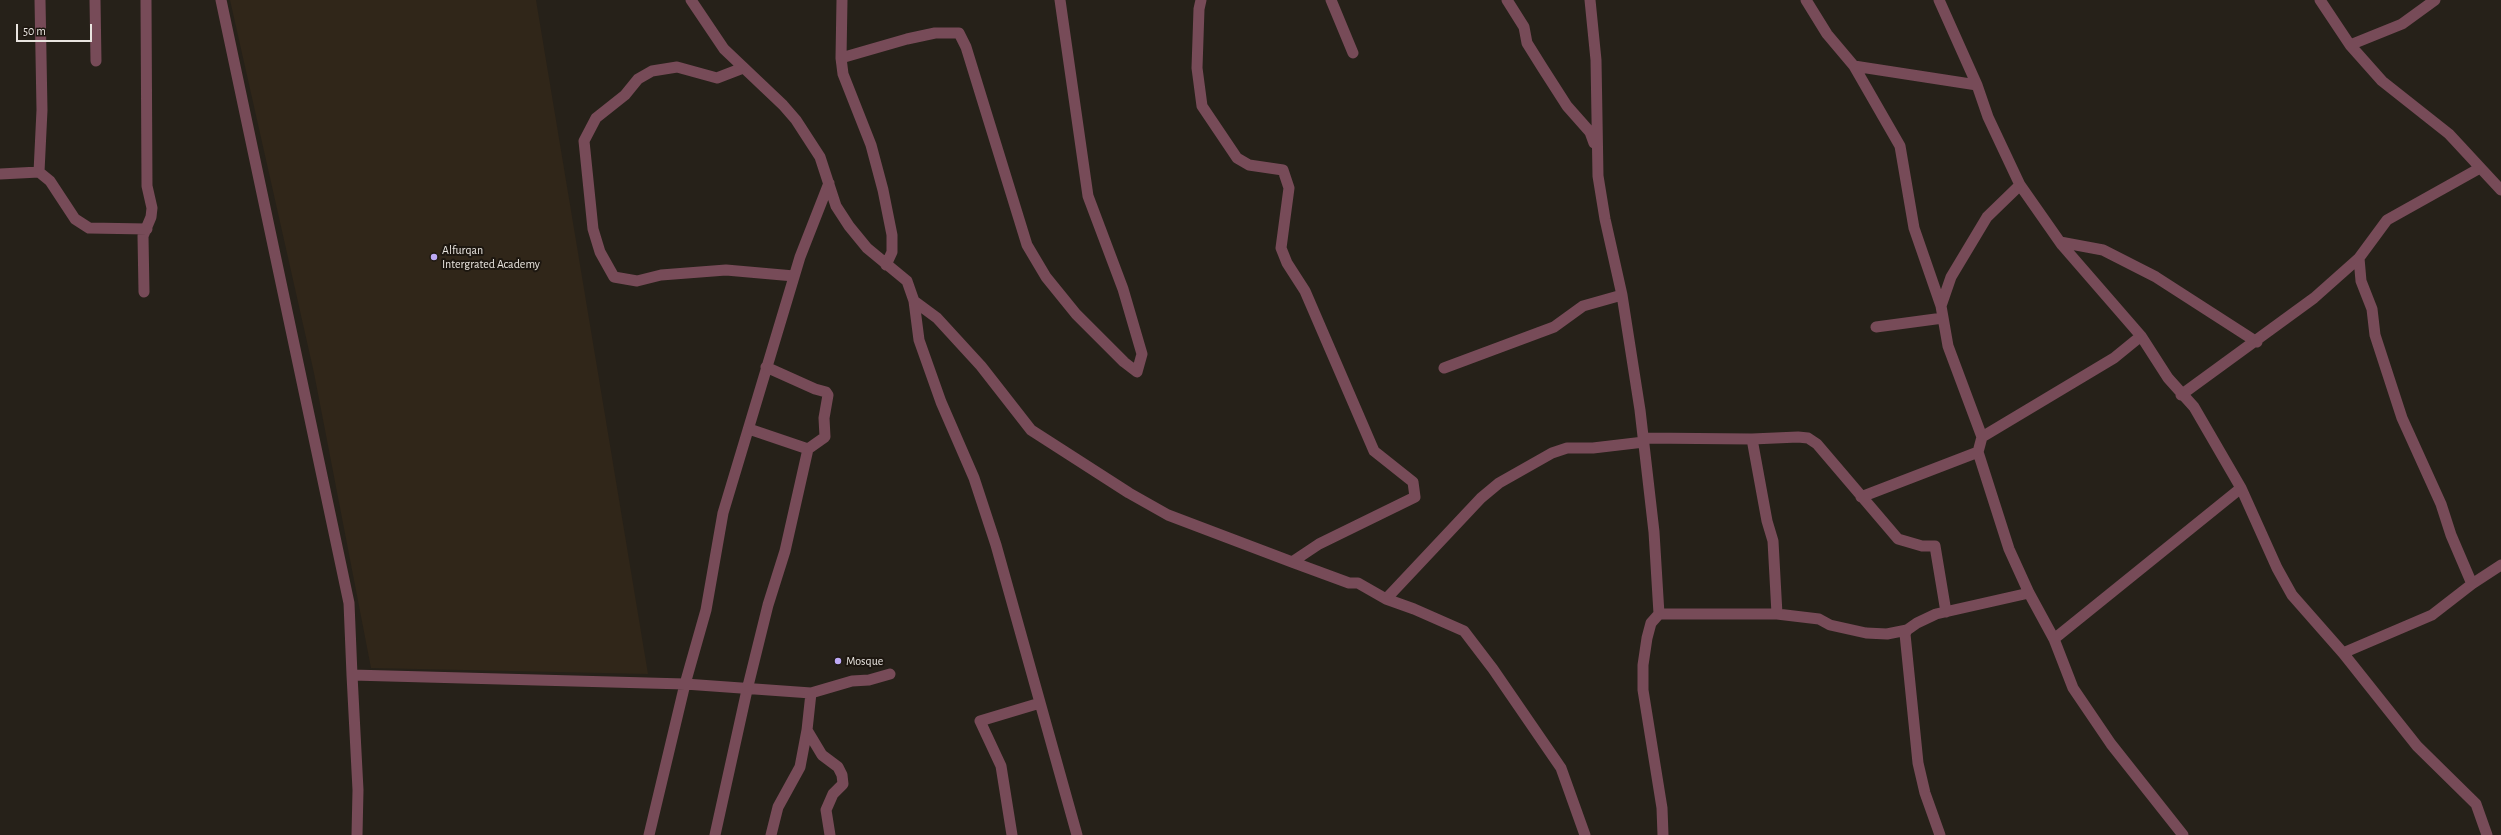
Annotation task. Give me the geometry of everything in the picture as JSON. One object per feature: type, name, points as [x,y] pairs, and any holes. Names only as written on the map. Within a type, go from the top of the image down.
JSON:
[{"type":"street","points":[[39,172],[42,110],[40,0]]},
{"type":"street","points":[[95,0],[96,61]]},
{"type":"street","points":[[144,292],[143,236],[147,229],[152,208],[147,186],[146,0]]},
{"type":"street","points":[[221,0],[349,603],[358,790],[357,835]]},
{"type":"street","points":[[691,0],[724,49],[783,105],[796,120],[820,157],[836,206],[849,226],[867,248],[907,281],[914,301],[919,340],[941,402],[974,478],[996,544],[1077,835]]},
{"type":"street","points":[[842,0],[840,58],[843,74],[871,145],[883,190],[892,235],[892,252],[886,265]]},
{"type":"street","points":[[840,58],[907,38],[935,33],[959,33],[966,47],[1027,245],[1046,277],[1076,314],[1124,362],[1137,372],[1142,354],[1123,289],[1088,196],[1074,113],[1060,0]]},
{"type":"street","points":[[1201,0],[1199,8],[1196,68],[1203,110],[1237,158],[1249,165],[1283,170],[1289,188],[1281,248],[1305,291],[1374,451],[1413,482],[1415,497],[1319,544],[1292,562]]},
{"type":"street","points":[[1331,0],[1353,53]]},
{"type":"street","points":[[1507,0],[1524,27],[1527,43],[1567,106],[1590,132],[1597,151]]},
{"type":"street","points":[[1590,0],[1596,60],[1598,176],[1605,219],[1622,295],[1643,440],[1654,532],[1659,614],[1651,623],[1647,638],[1643,665],[1643,690],[1660,795],[1663,835]]},
{"type":"street","points":[[1806,0],[1827,34],[1854,66],[1900,146],[1914,228],[1940,306],[1948,346],[1982,437],[1978,452],[2009,549],[2029,593],[2054,639],[2072,688],[2111,744],[2183,835]]},
{"type":"street","points":[[1939,0],[1977,85],[1988,116],[2020,185],[2060,242],[2141,336],[2181,395],[2194,407],[2241,488],[2277,568],[2292,595],[2343,653],[2417,746],[2476,804],[2487,835]]},
{"type":"street","points":[[2320,0],[2350,45],[2382,81],[2449,134],[2501,190]]},
{"type":"street","points":[[2350,45],[2402,24],[2435,0]]},
{"type":"street","points":[[1854,66],[1977,85]]},
{"type":"street","points":[[743,68],[717,78],[677,67],[652,71],[638,79],[625,95],[596,118],[584,141],[593,229],[600,252],[614,276],[637,281],[661,275],[726,270],[794,276]]},
{"type":"street","points":[[2181,395],[2257,342],[2314,298],[2359,258],[2387,220],[2480,168]]},
{"type":"street","points":[[0,174],[39,172],[50,181],[75,219],[90,228],[147,229]]},
{"type":"street","points":[[649,835],[685,684],[706,610],[723,513],[800,257],[829,183]]},
{"type":"street","points":[[1940,306],[1951,277],[1987,217],[2020,185]]},
{"type":"street","points":[[2060,242],[2103,250],[2156,277],[2257,342]]},
{"type":"street","points":[[2359,258],[2361,281],[2372,309],[2375,335],[2402,418],[2441,504],[2451,535],[2472,584]]},
{"type":"street","points":[[1444,368],[1554,327],[1583,306],[1622,295]]},
{"type":"street","points":[[914,301],[937,318],[947,328],[981,366],[1031,430],[1129,493],[1168,514],[1349,583],[1358,583],[1386,599],[1414,609],[1464,631],[1479,649],[1561,768],[1585,835]]},
{"type":"street","points":[[1876,326],[1943,318]]},
{"type":"street","points":[[1982,437],[2114,358],[2141,336]]},
{"type":"street","points":[[715,835],[747,690],[768,605],[785,551],[808,449],[825,437],[824,418],[828,395],[826,392],[815,389],[766,367]]},
{"type":"street","points":[[748,429],[808,449]]},
{"type":"street","points":[[1386,599],[1476,504],[1499,483],[1552,453],[1567,448],[1593,448],[1643,440],[1752,439],[1798,436],[1808,438],[1817,444],[1898,539],[1922,546],[1935,546],[1946,612]]},
{"type":"street","points":[[1752,439],[1767,521],[1773,541],[1777,614]]},
{"type":"street","points":[[1861,497],[1978,452]]},
{"type":"street","points":[[2054,639],[2241,488]]},
{"type":"street","points":[[2343,653],[2432,615],[2472,584],[2501,565]]},
{"type":"street","points":[[1659,614],[1777,614],[1819,619],[1830,625],[1866,633],[1888,634],[1907,630],[1926,618],[1946,612],[2029,593]]},
{"type":"street","points":[[1907,630],[1905,639],[1918,763],[1924,793],[1940,835]]},
{"type":"street","points":[[352,675],[685,684],[747,690],[811,693],[852,681],[869,680],[890,674]]},
{"type":"street","points":[[771,835],[778,807],[800,767],[807,730],[811,693]]},
{"type":"street","points":[[1012,835],[1001,766],[980,721],[1040,703]]},
{"type":"street","points":[[807,730],[822,755],[838,767],[842,775],[843,784],[833,794],[826,810],[830,835]]},
{"type":"shaded area","name":"Alfurqan Intergrated Academy","points":[[230,0],[536,0],[648,674],[371,668],[314,373]]},
{"type":"place","name":"Alfurqan Intergrated Academy","points":[[434,257]]},
{"type":"place","name":"Mosque","points":[[838,661]]}]
